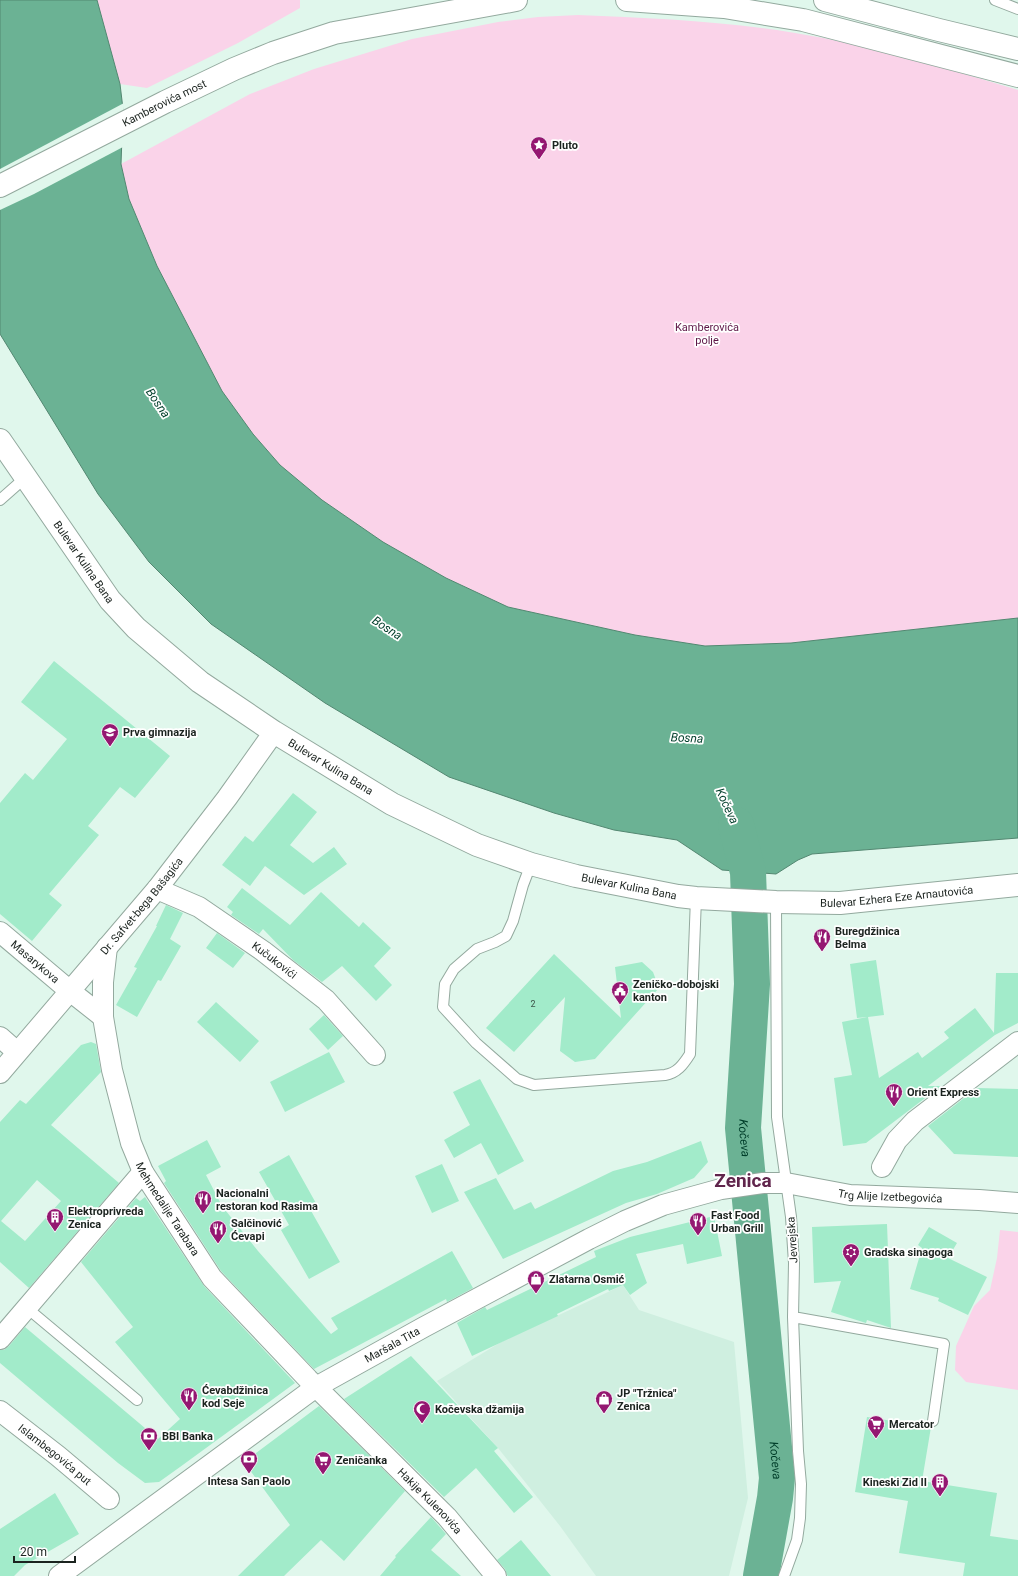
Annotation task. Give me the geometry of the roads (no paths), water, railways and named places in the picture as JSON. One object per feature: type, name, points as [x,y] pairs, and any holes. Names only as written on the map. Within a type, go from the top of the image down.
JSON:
[{"type":"street","name":"Kamberovića most","points":[[0,186],[234,69],[273,53],[334,33],[516,0]]},
{"type":"street","points":[[627,0],[724,7],[803,20],[1018,76]]},
{"type":"street","points":[[825,0],[1018,49]]},
{"type":"street","name":"Bulevar Kulina Bana","points":[[0,440],[110,600],[136,628],[200,682],[274,732],[392,804],[477,845],[531,864],[576,876],[678,896],[776,902]]},
{"type":"street","name":"Dr. Safvet-bega Bašagića","points":[[0,1073],[157,888],[227,798],[274,732]]},
{"type":"street","name":"Bulevar Ezhera Eze Arnautovića","points":[[776,902],[840,903],[1018,885]]},
{"type":"street","name":"Kučukovići","points":[[157,888],[198,907],[263,951],[326,1000],[375,1055]]},
{"type":"street","name":"Masarykova","points":[[0,932],[70,991]]},
{"type":"street","name":"Mehmedalije Tarabara","points":[[107,947],[103,982],[103,1017],[112,1070],[132,1143],[143,1172],[212,1278],[320,1392]]},
{"type":"street","points":[[70,991],[103,1017]]},
{"type":"street","points":[[0,1037],[17,1052]]},
{"type":"street","points":[[882,1166],[897,1140],[915,1120],[1010,1054],[1018,1042]]},
{"type":"street","points":[[0,1339],[143,1172]]},
{"type":"street","name":"Trg Alije Izetbegovića","points":[[763,1183],[786,1183],[850,1196],[979,1200],[1018,1203]]},
{"type":"street","name":"Maršala Tita","points":[[59,1576],[320,1392],[424,1327],[626,1221],[663,1205],[721,1189],[763,1183]]},
{"type":"street","name":"Hakije Kulenovića","points":[[320,1392],[447,1517],[486,1572]]},
{"type":"street","name":"Islambegovića put","points":[[0,1411],[58,1456],[109,1499]]},
{"type":"lane","points":[[995,0],[1018,9]]},
{"type":"lane","points":[[0,500],[26,477]]},
{"type":"lane","points":[[531,864],[523,885],[513,921],[506,936],[496,942],[477,949],[454,969],[445,984],[443,1007],[476,1043],[517,1079],[534,1085],[665,1075],[672,1074],[682,1066],[690,1054],[702,898]]},
{"type":"lane","name":"Jevrejska","points":[[776,902],[777,1117],[791,1216],[794,1263],[793,1317],[798,1451],[801,1484],[800,1518],[796,1540],[784,1576]]},
{"type":"lane","points":[[26,1308],[137,1400]]},
{"type":"lane","points":[[793,1317],[944,1344],[933,1421]]},
{"type":"water","name":"Bosna","points":[[0,0],[97,0],[120,84],[123,109],[121,164],[129,199],[157,266],[222,391],[253,434],[280,465],[322,500],[383,542],[446,578],[508,607],[635,635],[705,646],[791,643],[1018,618],[1018,838],[812,854],[798,860],[776,874],[722,870],[677,840],[614,830],[554,813],[449,777],[325,703],[211,624],[149,562],[98,494],[0,334]]},
{"type":"waterway","name":"Kočeva","points":[[736,825],[748,872],[752,984],[743,1128],[777,1478],[775,1498],[761,1576]]},
{"type":"place","name":"Pluto","points":[[539,160]]},
{"type":"place","name":"Prva gimnazija","points":[[110,747]]},
{"type":"place","name":"Buregdžinica Belma","points":[[822,952]]},
{"type":"place","name":"Zeničko-dobojski kanton","points":[[620,1005]]},
{"type":"place","name":"Orient Express","points":[[894,1107]]},
{"type":"place","name":"Nacionalni restoran kod Rasima","points":[[203,1214]]},
{"type":"place","name":"Elektroprivreda Zenica","points":[[55,1232]]},
{"type":"place","name":"Fast Food Urban Grill","points":[[698,1236]]},
{"type":"place","name":"Salčinović Ćevapi","points":[[218,1244]]},
{"type":"place","name":"Gradska sinagoga","points":[[851,1267]]},
{"type":"place","name":"Zlatarna Osmić","points":[[536,1294]]},
{"type":"place","name":"Ćevabdžinica kod Seje","points":[[189,1411]]},
{"type":"place","name":"JP \"Tržnica\" Zenica","points":[[604,1414]]},
{"type":"place","name":"Kočevska džamija","points":[[422,1424]]},
{"type":"place","name":"Mercator","points":[[876,1439]]},
{"type":"place","name":"BBI Banka","points":[[149,1451]]},
{"type":"place","name":"Intesa San Paolo","points":[[249,1474]]},
{"type":"place","name":"Zeničanka","points":[[323,1475]]},
{"type":"place","name":"Kineski Zid II","points":[[940,1497]]},
{"type":"district","name":"Zenica","points":[[743,1180]]},
{"type":"park label","name":"Kamberovića polje","points":[[707,333]]}]
